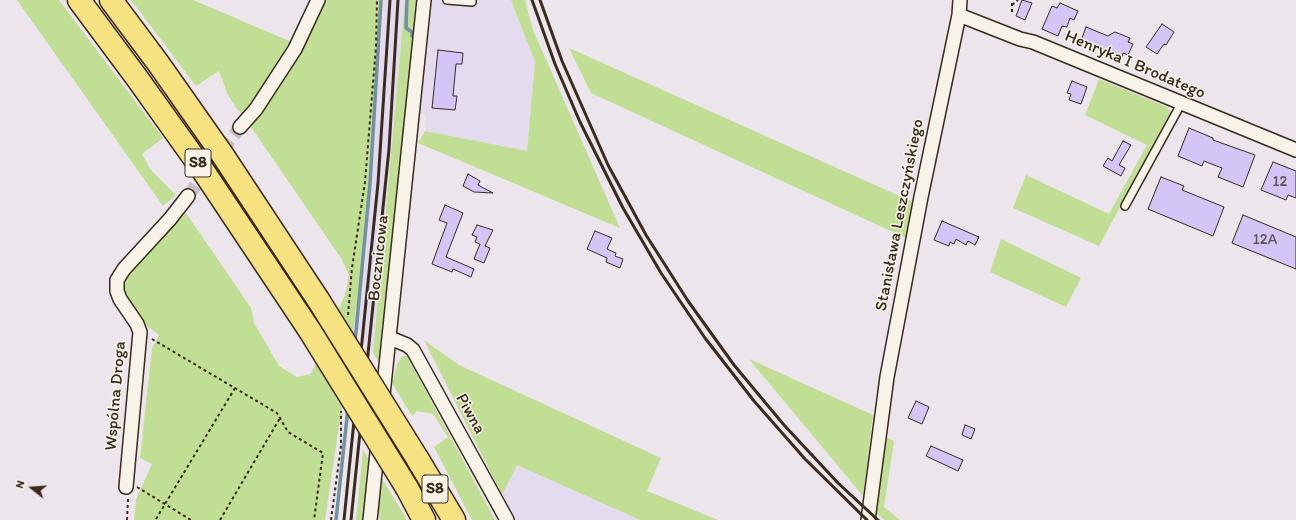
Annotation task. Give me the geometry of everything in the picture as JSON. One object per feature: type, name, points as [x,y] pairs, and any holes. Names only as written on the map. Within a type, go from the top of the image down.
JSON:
[{"type":"highway","name":"S8","points":[[79,0],[138,78],[202,169],[310,331],[407,488],[424,520]]},
{"type":"highway","name":"S8","points":[[110,0],[158,63],[222,154],[319,300],[454,520]]},
{"type":"street","points":[[240,127],[256,109],[296,49],[318,0]]},
{"type":"street","name":"Bocznicowa","points":[[370,520],[424,0]]},
{"type":"street","name":"Stanisława Leszczyńskiego","points":[[868,520],[886,378],[921,196],[959,15],[960,0]]},
{"type":"street","name":"Henryka I Brodatego","points":[[959,15],[1020,39],[1033,42],[1296,150]]},
{"type":"street","name":"Wspólna Droga","points":[[126,484],[140,332],[137,324],[120,299],[117,291],[117,280],[124,269],[170,219],[188,196]]},
{"type":"street","name":"Piwna","points":[[390,338],[403,342],[414,350],[507,520]]},
{"type":"lane","points":[[447,0],[472,2],[472,0]]},
{"type":"lane","points":[[1125,206],[1181,104]]},
{"type":"path","points":[[348,316],[352,268],[365,182],[376,46],[377,0]]},
{"type":"path","points":[[1012,0],[1012,12]]},
{"type":"path","points":[[1012,5],[1018,0]]},
{"type":"path","points":[[140,332],[277,413],[288,432],[323,452],[314,520]]},
{"type":"path","points":[[156,519],[235,388]]},
{"type":"path","points":[[332,520],[341,446],[340,410]]},
{"type":"path","points":[[220,520],[280,418]]},
{"type":"path","points":[[126,484],[165,504],[191,520]]},
{"type":"path","points":[[126,484],[128,504],[127,520]]},
{"type":"shaded area","points":[[383,0],[405,0],[373,353],[354,322],[364,258]]},
{"type":"shaded area","points":[[431,0],[511,0],[535,62],[527,152],[425,131],[426,116],[420,111]]},
{"type":"shaded area","points":[[517,465],[640,520],[514,520],[502,495]]},
{"type":"green space","points":[[17,0],[59,0],[163,138],[142,154],[151,170],[176,195],[163,206]]},
{"type":"green space","points":[[131,0],[193,0],[294,43],[244,116],[236,108],[227,93],[219,71],[196,86]]},
{"type":"green space","points":[[323,0],[383,0],[364,258],[325,520],[134,520],[136,499],[152,464],[140,458],[152,348],[159,335],[140,321],[122,291],[124,279],[143,255],[186,213],[251,308],[254,323],[279,366],[297,377],[311,374],[345,295],[349,275],[341,258],[251,127],[278,86]]},
{"type":"green space","points":[[405,0],[416,0],[405,142],[380,364],[373,353]]},
{"type":"green space","points":[[511,0],[525,0],[533,30],[620,228],[418,143],[425,131],[527,151],[535,62]]},
{"type":"green space","points":[[569,48],[915,203],[908,239],[591,93]]},
{"type":"green space","points":[[1099,79],[1167,107],[1171,112],[1099,246],[1013,208],[1026,175],[1109,214],[1147,145],[1085,115]]},
{"type":"green space","points":[[1001,239],[1081,278],[1066,307],[990,272]]},
{"type":"green space","points":[[424,340],[459,365],[661,458],[647,491],[718,520],[640,520],[517,465],[502,495]]},
{"type":"green space","points":[[402,356],[407,356],[495,520],[472,520],[434,447],[448,437],[433,414],[417,411],[412,416],[392,383],[397,365]]},
{"type":"green space","points":[[749,359],[873,415],[863,496]]},
{"type":"green space","points":[[886,437],[894,441],[884,507],[900,520],[885,520],[875,512]]},
{"type":"green space","points":[[363,450],[371,463],[366,520],[356,520]]},
{"type":"green space","points":[[382,479],[407,520],[380,520],[378,508]]},
{"type":"building","points":[[1022,0],[1032,3],[1025,20],[1016,16]]},
{"type":"building","points":[[1060,3],[1078,11],[1074,20],[1070,18],[1067,27],[1062,26],[1058,36],[1042,29],[1052,6],[1057,8]]},
{"type":"building","points":[[1162,24],[1174,32],[1166,45],[1164,44],[1157,54],[1146,47]]},
{"type":"building","points":[[1086,27],[1108,36],[1115,32],[1130,38],[1128,42],[1133,44],[1128,55],[1123,53],[1122,57],[1081,41]]},
{"type":"building","points":[[438,50],[463,53],[462,64],[456,64],[453,96],[457,96],[455,110],[432,108]]},
{"type":"building","points":[[1072,81],[1087,87],[1081,104],[1069,100],[1071,94],[1067,93]]},
{"type":"building","points":[[1189,128],[1213,138],[1213,140],[1255,155],[1243,187],[1218,177],[1222,168],[1204,161],[1202,166],[1178,156]]},
{"type":"building","points":[[1123,141],[1131,145],[1119,165],[1125,168],[1121,176],[1103,166],[1108,158],[1112,161]]},
{"type":"building","points":[[1273,162],[1296,171],[1296,198],[1288,195],[1286,200],[1261,190]]},
{"type":"building","points":[[468,174],[480,181],[478,185],[493,193],[474,192],[463,186]]},
{"type":"building","points":[[1161,177],[1184,186],[1182,190],[1224,207],[1213,236],[1148,209]]},
{"type":"building","points":[[445,205],[463,213],[446,257],[474,269],[471,277],[453,269],[452,272],[432,264],[447,223],[439,220]]},
{"type":"building","points":[[1243,215],[1296,237],[1296,269],[1232,243]]},
{"type":"building","points":[[942,221],[979,237],[975,245],[968,241],[966,245],[956,239],[954,244],[950,242],[949,246],[934,240]]},
{"type":"building","points":[[477,225],[493,230],[485,246],[490,248],[484,263],[474,259],[480,244],[475,242],[477,237],[472,235]]},
{"type":"building","points":[[595,231],[612,238],[607,249],[616,253],[615,256],[623,259],[620,268],[606,262],[607,258],[587,249]]},
{"type":"building","points":[[916,401],[929,407],[922,424],[908,418]]},
{"type":"building","points":[[965,425],[975,429],[971,439],[962,435]]},
{"type":"building","points":[[931,446],[963,460],[958,471],[926,456]]},
{"type":"waterway","points":[[355,342],[370,184],[381,0]]},
{"type":"waterway","points":[[407,0],[406,28],[412,32],[412,36]]},
{"type":"waterway","points":[[336,520],[348,408]]},
{"type":"tunnel","points":[[188,196],[240,127]]},
{"type":"railway","points":[[344,520],[378,183],[390,0]]},
{"type":"railway","points":[[351,520],[389,149],[398,0]]},
{"type":"railway","points":[[532,0],[555,64],[580,122],[623,208],[661,273],[705,338],[754,401],[805,459],[867,520]]},
{"type":"railway","points":[[540,0],[562,61],[608,165],[646,235],[688,301],[734,365],[784,425],[838,483],[878,520]]}]
